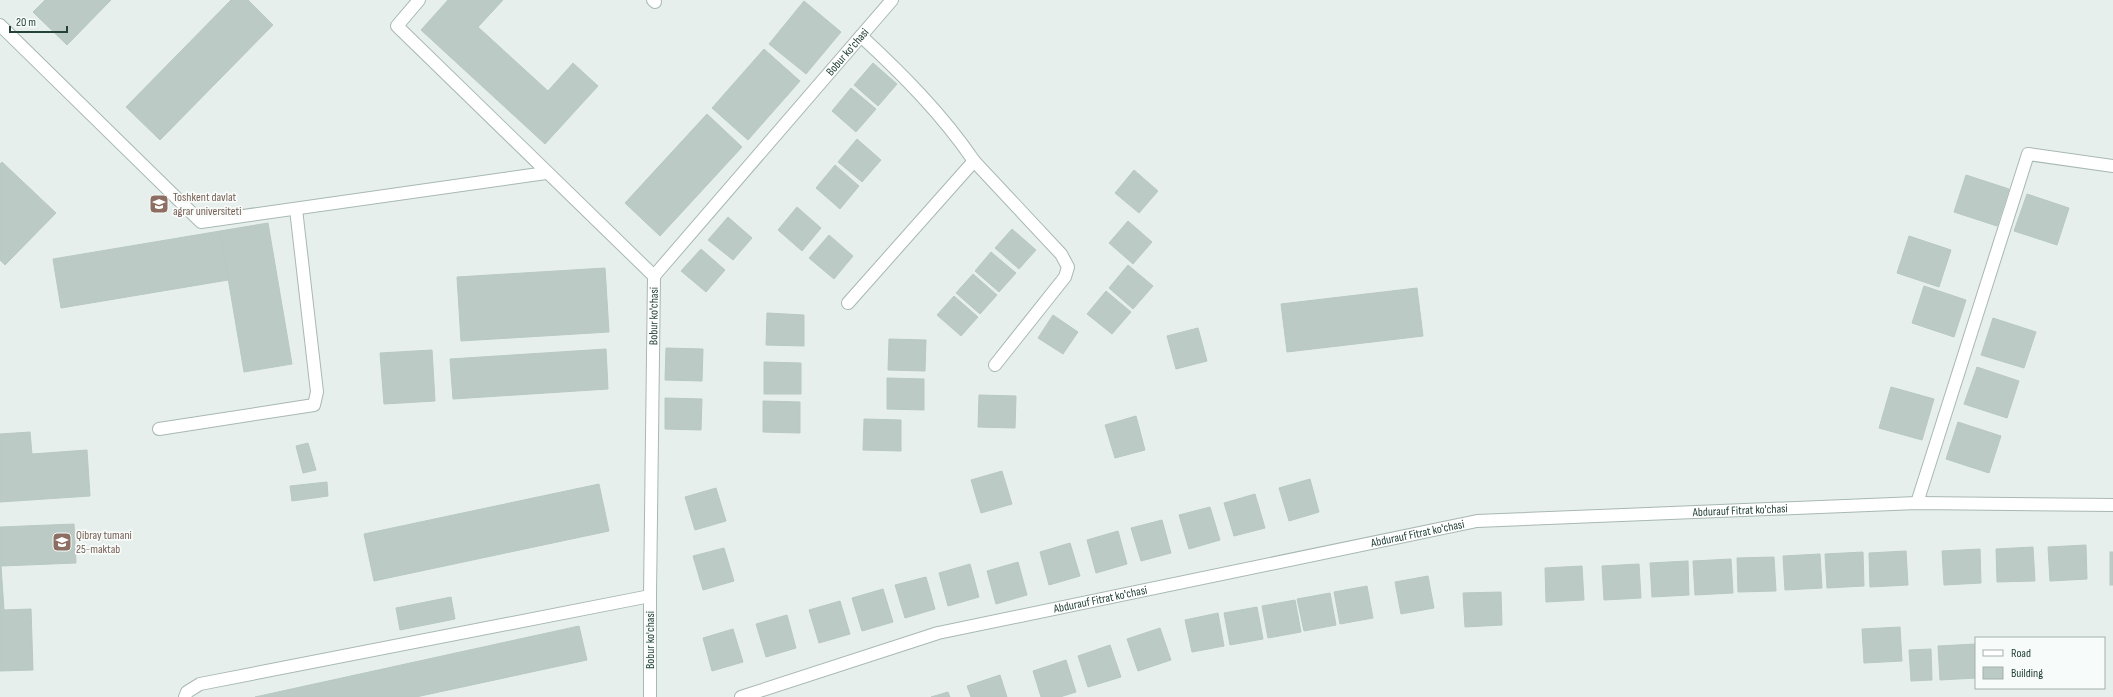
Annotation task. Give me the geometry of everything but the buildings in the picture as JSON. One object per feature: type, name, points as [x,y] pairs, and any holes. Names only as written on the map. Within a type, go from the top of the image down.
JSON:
[{"type":"street","points":[[419,0],[397,26],[546,173],[654,276]]},
{"type":"street","name":"Bobur ko'chasi","points":[[650,697],[654,276],[892,0]]},
{"type":"street","points":[[0,25],[201,222],[546,173]]},
{"type":"street","points":[[861,36],[909,81],[962,144],[974,161],[1062,254],[1068,267],[1065,277],[995,365]]},
{"type":"street","points":[[1917,503],[2028,154],[2113,166]]},
{"type":"street","points":[[848,303],[974,161]]},
{"type":"street","points":[[159,429],[314,405],[317,392],[296,209]]},
{"type":"street","name":"Abdurauf Fitrat ko'chasi","points":[[741,697],[938,633],[1477,521],[1917,503],[2113,505]]},
{"type":"street","points":[[186,697],[187,692],[200,684],[650,596]]},
{"type":"place","name":"Toshkent davlat agrar universiteti","points":[[159,204]]},
{"type":"place","name":"Qibray tumani 25-maktab","points":[[62,542]]}]
